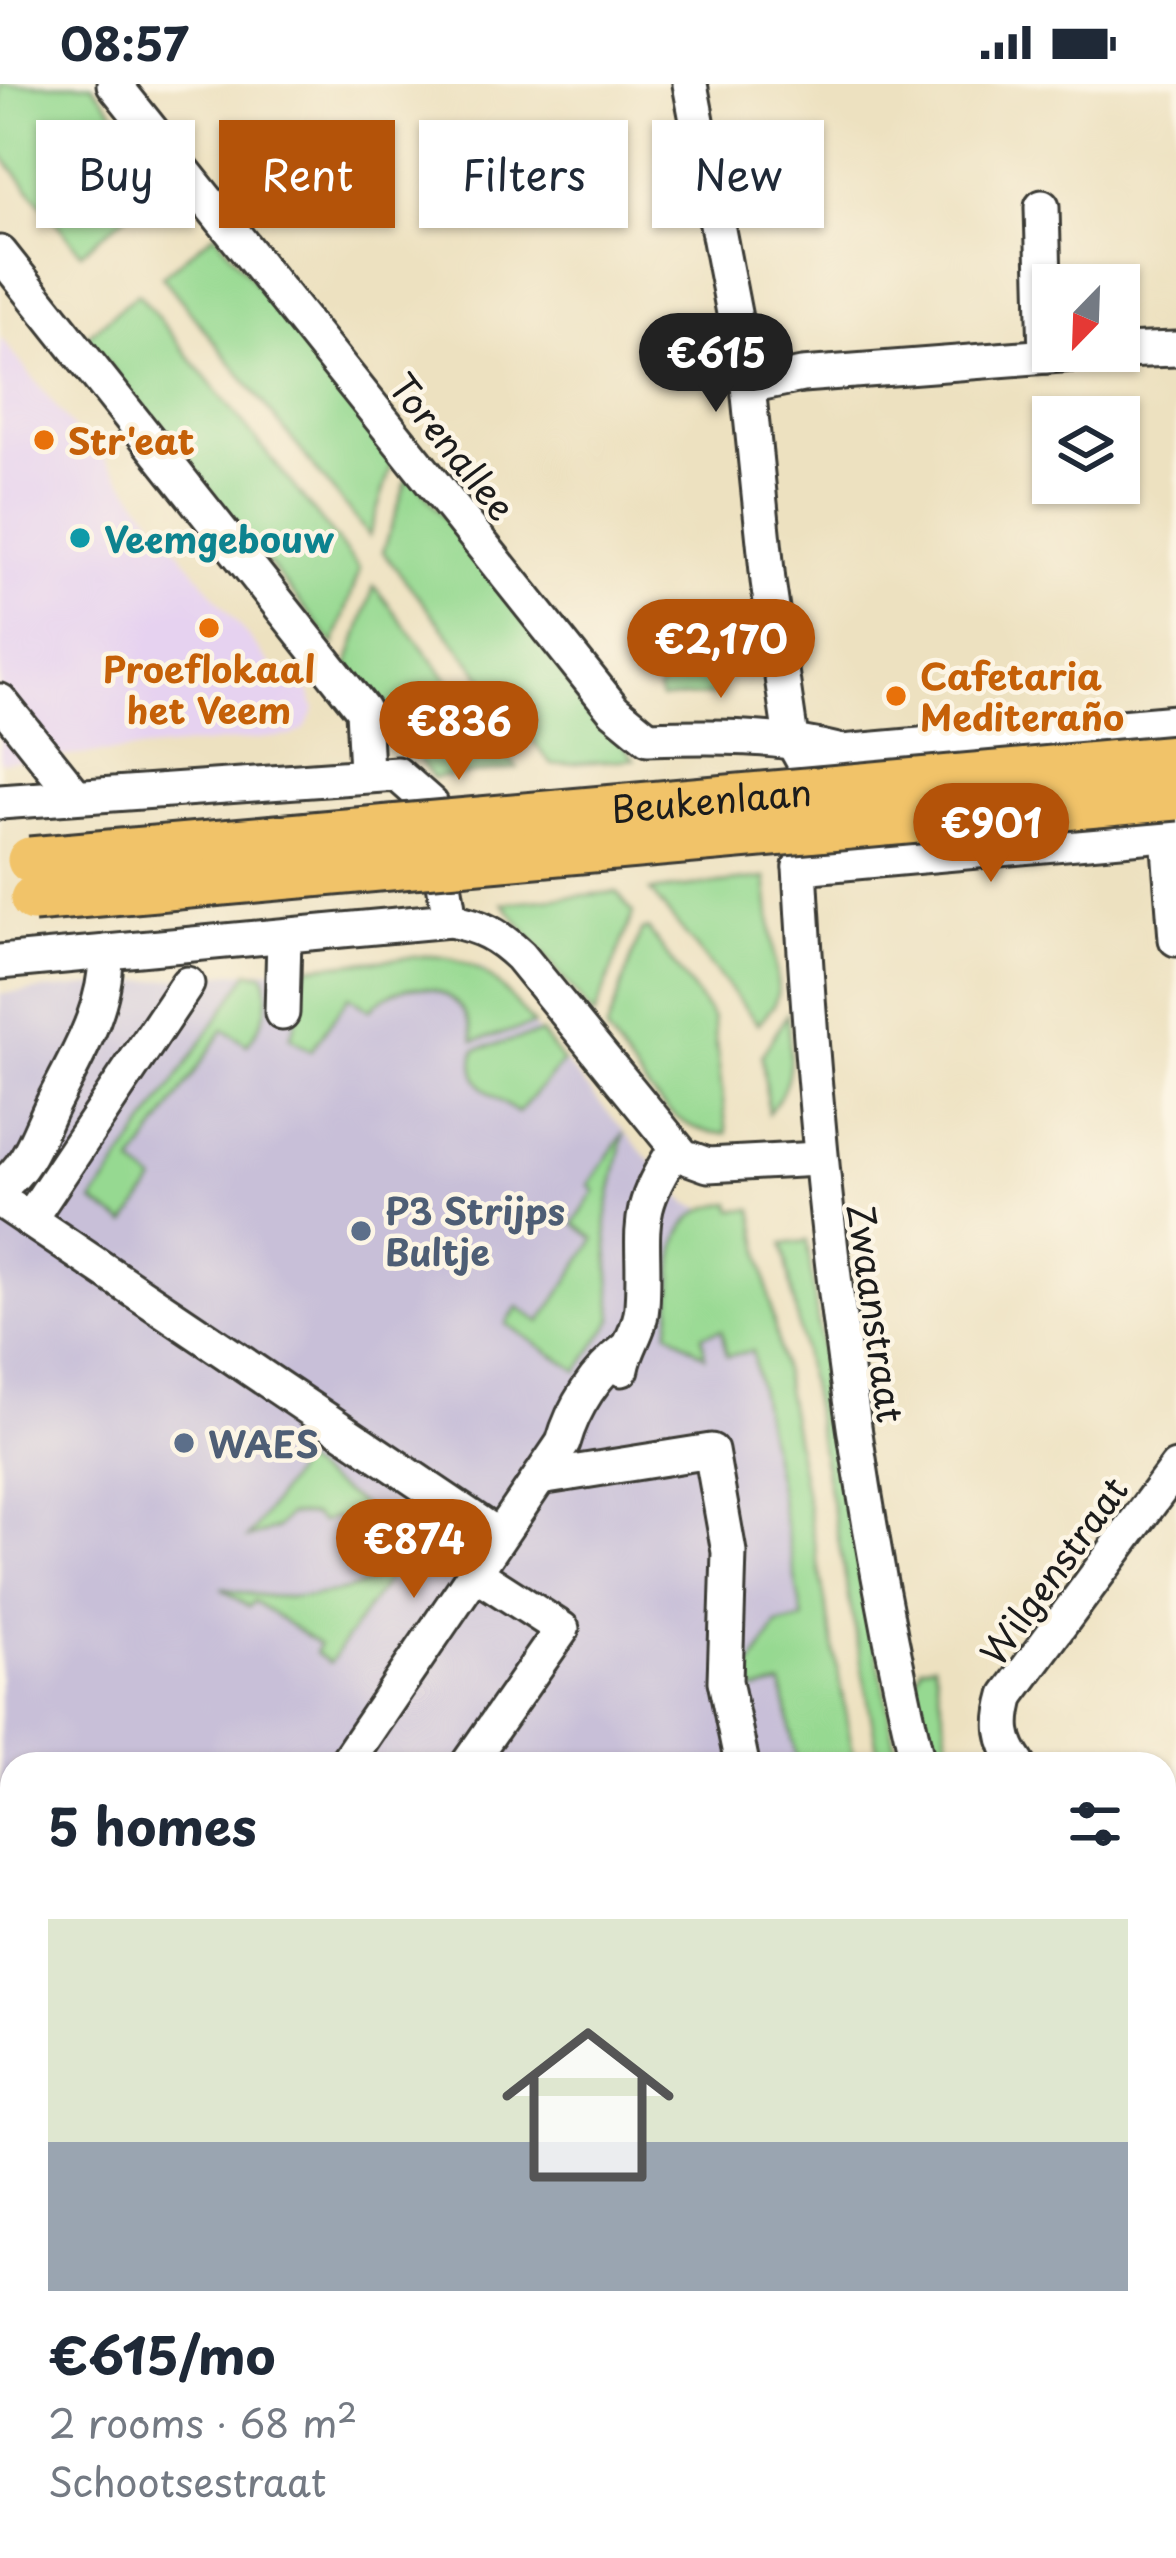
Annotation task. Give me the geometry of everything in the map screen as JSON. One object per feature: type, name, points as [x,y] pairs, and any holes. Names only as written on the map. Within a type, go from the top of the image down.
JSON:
[{"type":"main road","name":"Beukenlaan","points":[[1173,821],[32,879],[1176,758]]},
{"type":"street","name":"Torenallee","points":[[116,84],[614,710],[648,738],[791,739]]},
{"type":"street","name":"Zwaanstraat","points":[[690,84],[748,386],[791,739],[783,766],[787,853],[800,867],[818,1159],[845,1381],[888,1636],[915,1752]]},
{"type":"street","points":[[1042,207],[1044,264]]},
{"type":"street","points":[[2,260],[363,710],[366,772]]},
{"type":"street","points":[[1140,350],[1176,349]]},
{"type":"street","points":[[748,386],[802,375],[1032,357]]},
{"type":"street","points":[[0,701],[76,796]]},
{"type":"street","name":"Beukenlaan","points":[[791,739],[842,752],[1176,722]]},
{"type":"street","points":[[0,802],[366,772],[397,774],[427,796],[440,839],[450,920]]},
{"type":"street","points":[[800,867],[1173,821],[1176,939]]},
{"type":"street","points":[[0,962],[450,920],[484,927],[520,956],[675,1150],[708,1165],[818,1159]]},
{"type":"street","points":[[282,1013],[284,937]]},
{"type":"street","points":[[0,1187],[15,1176],[45,1129],[52,1103],[77,1064],[107,976],[106,952]]},
{"type":"street","points":[[29,1220],[187,984]]},
{"type":"street","points":[[0,1165],[30,1118],[52,1103]]},
{"type":"street","points":[[353,1752],[563,1443],[570,1418],[640,1326],[643,1210],[653,1182],[675,1150]]},
{"type":"street","points":[[0,1200],[500,1536]]},
{"type":"street","points":[[540,1478],[711,1451],[729,1552],[725,1681],[740,1752]]},
{"type":"street","name":"Wilgenstraat","points":[[1009,1752],[1001,1722],[1008,1695],[1176,1468]]},
{"type":"street","points":[[475,1573],[562,1629],[476,1752]]},
{"type":"shaded area","name":"Veemgebouw","points":[[0,337],[86,444],[91,441],[280,677],[292,669],[309,691],[315,710],[304,730],[291,736],[0,762]]},
{"type":"shaded area","points":[[424,956],[450,957],[483,969],[687,1203],[742,1220],[834,1752],[0,1752],[0,994]]},
{"type":"green space","points":[[0,84],[92,84],[121,120],[36,120],[36,197],[0,153]]},
{"type":"green space","points":[[61,228],[111,228],[81,253]]},
{"type":"green space","points":[[215,233],[394,457],[369,536],[162,276]]},
{"type":"green space","points":[[138,293],[360,569],[334,645],[86,337]]},
{"type":"green space","points":[[409,473],[634,759],[552,765],[383,552]]},
{"type":"green space","points":[[374,586],[517,768],[433,778],[348,665]]},
{"type":"green space","points":[[716,643],[722,645],[720,694],[661,699],[658,690]]},
{"type":"green space","points":[[766,878],[778,990],[774,1005],[758,1024],[650,891]]},
{"type":"green space","points":[[617,892],[633,913],[594,1017],[503,903]]},
{"type":"green space","points":[[648,929],[713,1018],[727,1133],[707,1132],[672,1114],[606,1032],[641,931]]},
{"type":"green space","points":[[424,956],[474,967],[499,986],[534,1025],[474,1041],[460,1007],[448,996],[417,987],[384,997],[370,1010],[349,996],[311,1051],[290,1037],[305,967]]},
{"type":"green space","points":[[249,972],[264,974],[268,994],[262,1020],[247,1045],[224,1029],[133,1165],[155,1182],[126,1224],[93,1202]]},
{"type":"green space","points":[[787,1014],[787,1079],[768,1113],[762,1055]]},
{"type":"green space","points":[[541,1033],[563,1062],[518,1113],[478,1081],[475,1050]]},
{"type":"green space","points":[[624,1133],[606,1219],[613,1319],[578,1371],[506,1324],[518,1307],[541,1322],[595,1239],[574,1224],[595,1191],[589,1185]]},
{"type":"green space","points":[[731,1203],[733,1210],[753,1209],[853,1752],[795,1752],[782,1685],[754,1691],[749,1670],[777,1625],[803,1619],[752,1351],[727,1356],[721,1330],[702,1335],[705,1356],[668,1331],[681,1232],[707,1208]]},
{"type":"green space","points":[[807,1241],[829,1410],[897,1752],[878,1752],[783,1244]]},
{"type":"green space","points":[[300,1463],[398,1529],[350,1525],[334,1517],[321,1522],[313,1515],[288,1515],[276,1529],[248,1538]]},
{"type":"green space","points":[[394,1569],[330,1663],[315,1653],[319,1645],[254,1601],[249,1607],[221,1588],[265,1596],[311,1596],[354,1588]]},
{"type":"green space","points":[[934,1663],[951,1752],[929,1752],[914,1685],[921,1666]]},
{"type":"place","name":"Str'eat","points":[[44,440]]},
{"type":"place","name":"Veemgebouw","points":[[80,538]]},
{"type":"place","name":"Proeflokaal het Veem","points":[[209,628]]},
{"type":"place","name":"Cafetaria Mediteraño","points":[[896,696]]},
{"type":"place","name":"P3 Strijps Bultje","points":[[361,1231]]},
{"type":"place","name":"WAES","points":[[184,1443]]}]
